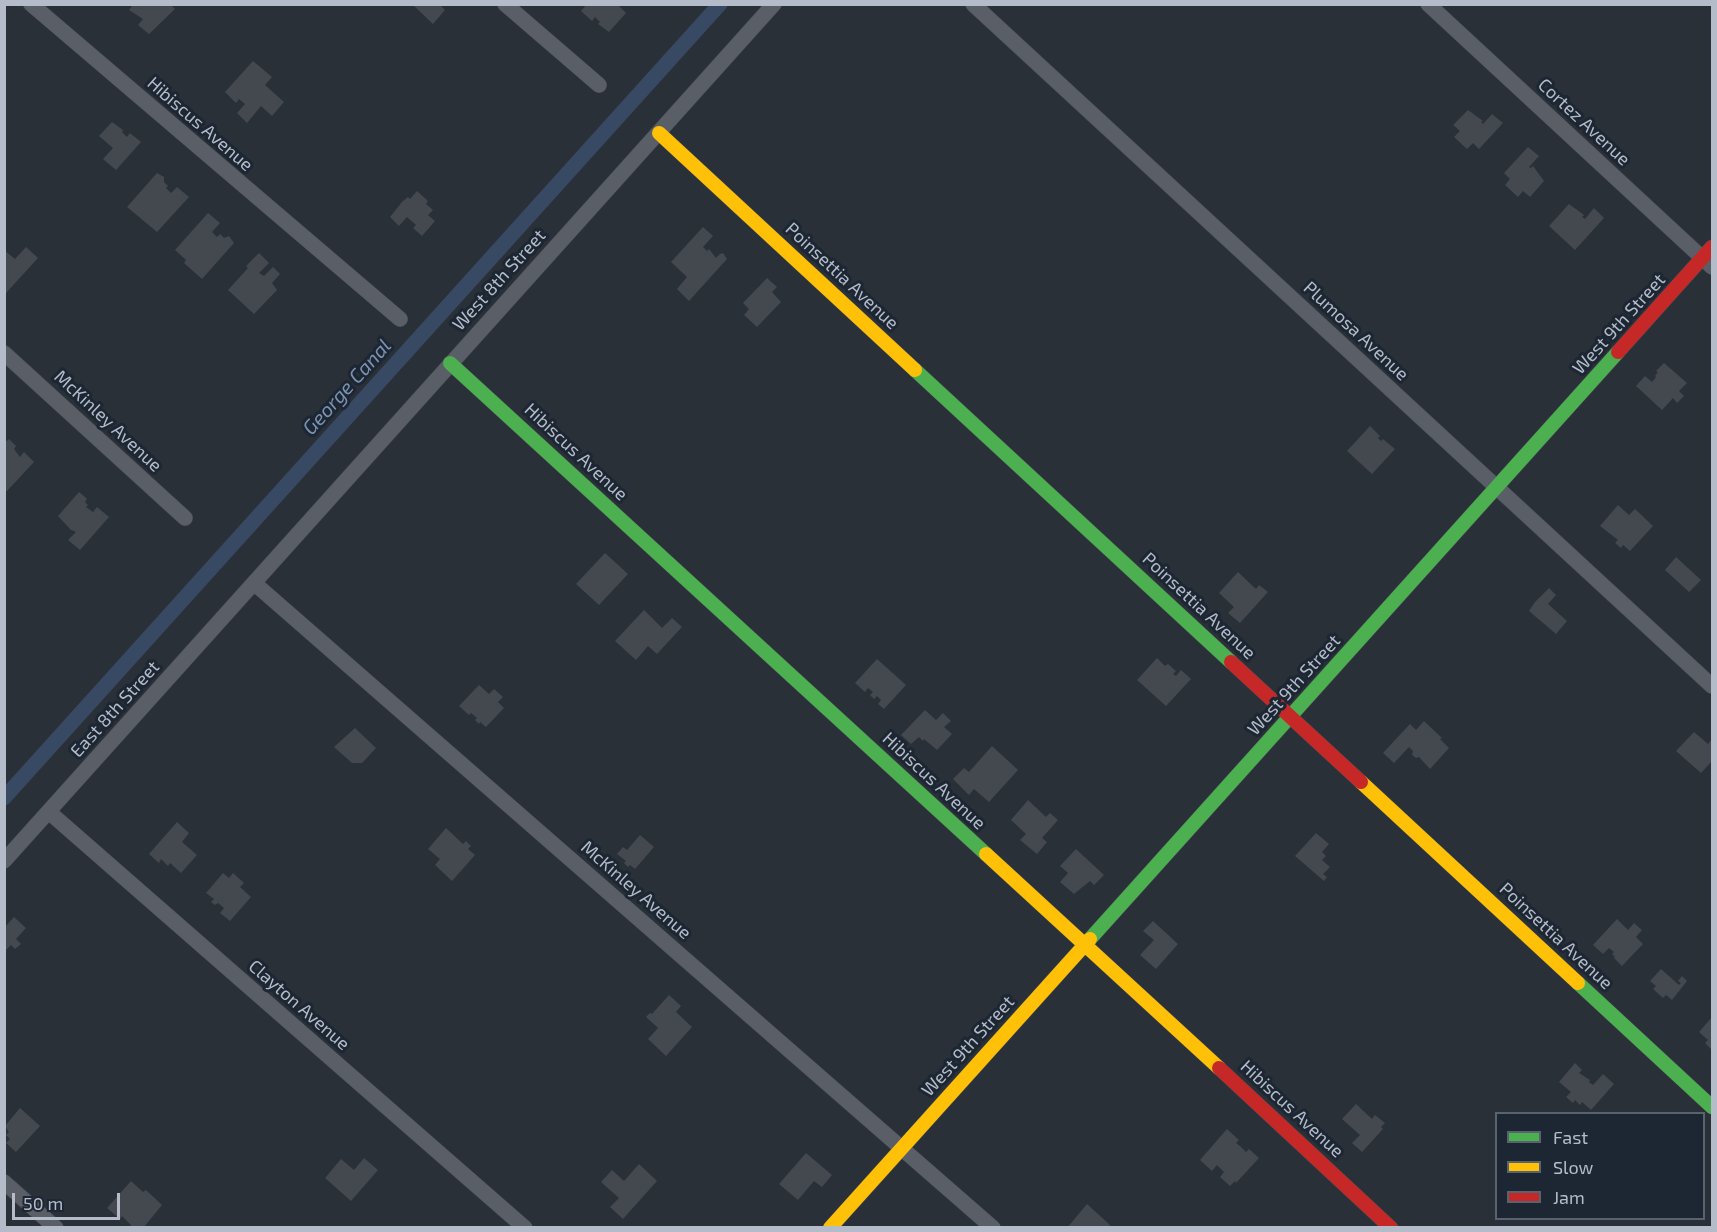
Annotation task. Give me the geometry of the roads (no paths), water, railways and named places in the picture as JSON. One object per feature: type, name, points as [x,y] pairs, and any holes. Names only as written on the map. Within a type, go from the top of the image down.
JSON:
[{"type":"street","name":"Hibiscus Avenue","points":[[31,4],[400,319]]},
{"type":"street","points":[[505,4],[599,85]]},
{"type":"street","name":"West 8th Street","points":[[254,582],[774,4]]},
{"type":"street","name":"Plumosa Avenue","points":[[973,4],[1713,686]]},
{"type":"street","name":"Cortez Avenue","points":[[1428,4],[1709,258]]},
{"type":"street","name":"Poinsettia Avenue","points":[[658,133],[1713,1107]]},
{"type":"street","name":"West 9th Street","points":[[830,1227],[1497,487],[1709,258]]},
{"type":"street","name":"McKinley Avenue","points":[[4,352],[185,518]]},
{"type":"street","name":"Hibiscus Avenue","points":[[450,363],[1391,1227]]},
{"type":"street","name":"McKinley Avenue","points":[[254,582],[993,1227]]},
{"type":"street","name":"East 8th Street","points":[[4,861],[254,582]]},
{"type":"street","name":"Clayton Avenue","points":[[49,812],[525,1227]]},
{"type":"street","points":[[4,1182],[56,1227]]},
{"type":"waterway","name":"George Canal","points":[[4,798],[720,4]]}]
